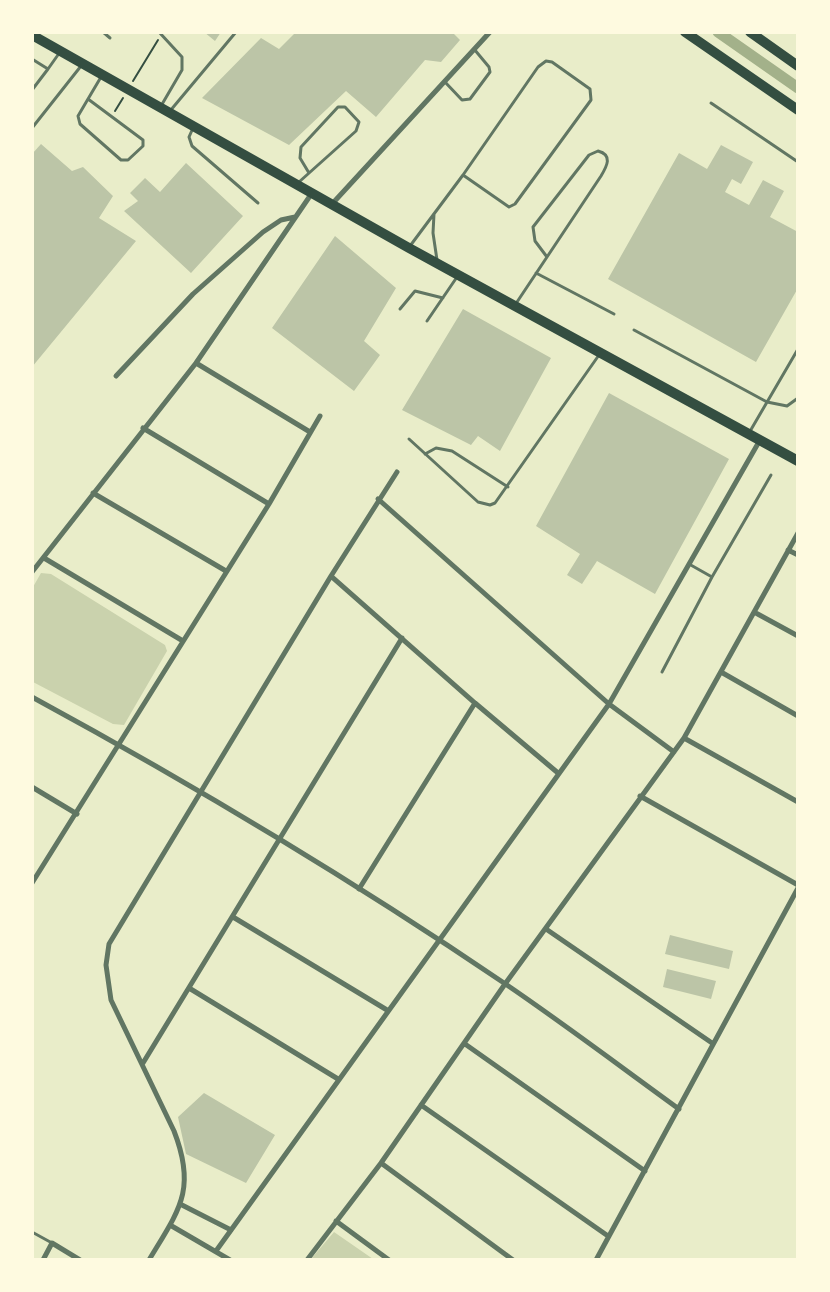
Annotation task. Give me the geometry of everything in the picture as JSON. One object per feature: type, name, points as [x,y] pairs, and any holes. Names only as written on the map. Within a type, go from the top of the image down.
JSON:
[{"type":"main road","points":[[685,32],[798,110]]},
{"type":"main road","points":[[750,32],[798,66]]},
{"type":"main road","points":[[32,35],[409,248],[798,460]]},
{"type":"street","points":[[332,204],[490,32]]},
{"type":"street","points":[[32,572],[143,428],[196,363],[312,193]]},
{"type":"street","points":[[116,376],[193,294],[263,232],[281,220],[295,217]]},
{"type":"street","points":[[196,363],[310,432]]},
{"type":"street","points":[[32,883],[77,814],[269,504],[320,416]]},
{"type":"street","points":[[143,428],[269,504]]},
{"type":"street","points":[[216,1251],[387,1010],[609,704],[760,440]]},
{"type":"street","points":[[149,1260],[180,1204],[186,1174],[182,1151],[143,1063],[112,1000],[107,982],[106,955],[110,944],[200,792],[378,499],[397,472]]},
{"type":"street","points":[[93,493],[226,571]]},
{"type":"street","points":[[378,499],[609,704],[674,752]]},
{"type":"street","points":[[307,1260],[381,1163],[640,796],[684,738],[798,533]]},
{"type":"street","points":[[788,550],[798,555]]},
{"type":"street","points":[[44,558],[183,641]]},
{"type":"street","points":[[331,576],[475,703],[558,773]]},
{"type":"street","points":[[754,612],[798,636]]},
{"type":"street","points":[[143,1063],[402,638]]},
{"type":"street","points":[[721,672],[798,716]]},
{"type":"street","points":[[32,697],[200,792],[439,940],[506,984],[679,1109]]},
{"type":"street","points":[[359,890],[475,703]]},
{"type":"street","points":[[684,738],[798,802]]},
{"type":"street","points":[[32,788],[77,814]]},
{"type":"street","points":[[596,1260],[798,887],[640,796]]},
{"type":"street","points":[[233,917],[387,1010]]},
{"type":"street","points":[[546,929],[712,1043]]},
{"type":"street","points":[[189,988],[338,1079]]},
{"type":"street","points":[[465,1044],[645,1172]]},
{"type":"street","points":[[421,1105],[608,1236]]},
{"type":"street","points":[[381,1163],[513,1260]]},
{"type":"street","points":[[180,1204],[231,1230]]},
{"type":"street","points":[[336,1221],[389,1260]]},
{"type":"street","points":[[170,1225],[230,1260]]},
{"type":"street","points":[[43,1260],[52,1243],[80,1260]]},
{"type":"lane","points":[[103,32],[110,38]]},
{"type":"lane","points":[[170,112],[236,32]]},
{"type":"lane","points":[[160,33],[182,57],[182,70],[160,106]]},
{"type":"lane","points":[[444,81],[462,100],[470,98],[490,72],[489,67],[474,49]]},
{"type":"lane","points":[[32,90],[60,51]]},
{"type":"lane","points":[[32,59],[48,69]]},
{"type":"lane","points":[[409,248],[463,175],[541,63],[552,62],[590,89],[591,100],[512,206],[500,202],[463,175]]},
{"type":"lane","points":[[32,128],[83,64]]},
{"type":"lane","points":[[88,99],[143,140],[143,146],[128,160],[121,160],[80,124],[78,116],[102,74]]},
{"type":"lane","points":[[711,103],[798,162]]},
{"type":"lane","points":[[297,184],[358,129],[359,122],[345,107],[338,108],[300,147],[300,158],[309,173]]},
{"type":"lane","points":[[194,125],[189,137],[192,146],[258,203]]},
{"type":"lane","points":[[514,306],[547,257],[608,164],[608,157],[604,152],[598,150],[589,155],[533,227],[535,241],[547,257]]},
{"type":"lane","points":[[434,213],[433,233],[438,264]]},
{"type":"lane","points":[[536,273],[614,314]]},
{"type":"lane","points":[[427,321],[458,275]]},
{"type":"lane","points":[[400,309],[415,292],[443,298]]},
{"type":"lane","points":[[634,330],[767,402],[786,406],[798,398]]},
{"type":"lane","points":[[748,433],[798,350]]},
{"type":"lane","points":[[409,439],[478,502],[485,504],[495,503],[600,353]]},
{"type":"lane","points":[[425,454],[436,448],[452,451],[508,487]]},
{"type":"lane","points":[[662,672],[712,577],[771,475]]},
{"type":"lane","points":[[690,564],[712,577]]},
{"type":"lane","points":[[32,1232],[52,1243]]},
{"type":"path","points":[[139,71],[160,33]]},
{"type":"green space","points":[[41,573],[51,574],[165,645],[167,651],[124,725],[113,724],[33,682],[33,587]]},
{"type":"green space","points":[[334,1232],[373,1259],[311,1259]]},
{"type":"building","points":[[204,32],[221,32],[215,41]]},
{"type":"building","points":[[296,32],[452,32],[460,40],[441,62],[425,60],[376,117],[346,91],[289,145],[202,98],[261,38],[279,49]]},
{"type":"building","points":[[41,144],[72,171],[83,167],[113,196],[99,218],[136,241],[32,367],[32,154]]},
{"type":"building","points":[[721,145],[753,162],[741,184],[732,179],[725,192],[749,205],[763,180],[784,191],[770,217],[798,232],[798,288],[756,362],[608,279],[679,153],[707,169]]},
{"type":"building","points":[[186,163],[243,216],[191,273],[124,211],[138,201],[130,193],[145,178],[160,192]]},
{"type":"building","points":[[335,236],[396,288],[364,341],[380,355],[354,391],[272,328]]},
{"type":"building","points":[[463,309],[551,358],[500,451],[478,436],[471,445],[402,410]]},
{"type":"building","points":[[609,393],[729,459],[655,594],[597,561],[582,584],[567,575],[580,554],[536,526]]},
{"type":"building","points":[[670,935],[733,951],[729,969],[665,954]]},
{"type":"building","points":[[667,969],[716,981],[711,999],[663,987]]},
{"type":"building","points":[[204,1093],[275,1135],[246,1183],[186,1154],[178,1117]]},
{"type":"waterway","points":[[718,32],[798,88]]}]
